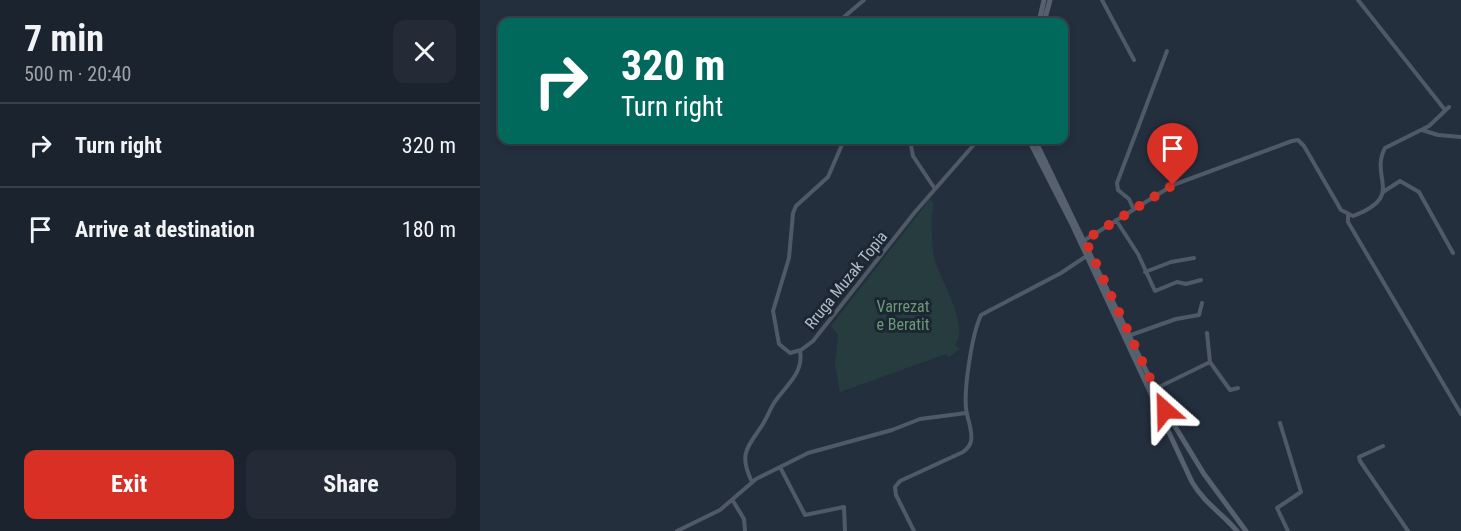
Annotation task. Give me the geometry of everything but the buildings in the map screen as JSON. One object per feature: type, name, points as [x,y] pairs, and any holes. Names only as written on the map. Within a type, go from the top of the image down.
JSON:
[{"type":"main road","points":[[1040,18],[1044,0]]},
{"type":"main road","points":[[1045,18],[1050,0]]},
{"type":"main road","points":[[1031,144],[1085,240],[1089,254]]},
{"type":"main road","points":[[1037,144],[1128,336],[1192,482],[1208,505],[1224,516],[1237,531]]},
{"type":"main road","points":[[1128,336],[1155,389],[1162,411],[1219,497],[1246,531]]},
{"type":"main road","points":[[1192,482],[1204,474]]},
{"type":"main road","points":[[1208,505],[1219,497]]},
{"type":"street","points":[[843,18],[864,0]]},
{"type":"street","points":[[1102,0],[1134,60]]},
{"type":"street","points":[[1358,0],[1447,109],[1422,130],[1404,136],[1385,148],[1381,154],[1382,193]]},
{"type":"street","points":[[1133,208],[1132,202],[1118,190],[1117,183],[1167,51]]},
{"type":"street","points":[[1422,130],[1438,135],[1461,137]]},
{"type":"street","points":[[1085,240],[1173,185],[1298,140],[1304,146],[1341,210],[1348,216],[1348,222],[1461,414]]},
{"type":"street","name":"Rruga Muzak Topia","points":[[842,144],[828,177],[820,187],[796,206],[793,213],[789,258],[773,311],[776,336],[782,349],[790,353],[800,351],[826,325],[935,189],[974,144]]},
{"type":"street","points":[[911,144],[913,156],[927,182],[935,189]]},
{"type":"street","points":[[1348,216],[1374,207],[1388,186],[1400,180],[1419,192],[1453,253]]},
{"type":"street","points":[[1116,220],[1138,254],[1155,291],[1177,282],[1186,284],[1201,280]]},
{"type":"street","points":[[914,531],[895,487],[900,481],[968,449],[971,432],[966,413],[970,358],[981,315],[1062,273],[1089,254]]},
{"type":"street","points":[[1145,272],[1171,262],[1194,258]]},
{"type":"street","points":[[1128,336],[1199,315],[1202,303]]},
{"type":"street","points":[[1207,333],[1210,362],[1230,390],[1238,388]]},
{"type":"street","points":[[752,483],[746,459],[746,447],[775,402],[794,379],[800,366],[800,351]]},
{"type":"street","points":[[1155,389],[1210,362]]},
{"type":"street","points":[[677,531],[713,514],[733,501],[752,483],[808,453],[889,431],[920,419],[966,413]]},
{"type":"street","points":[[1281,423],[1301,492],[1277,508],[1288,531]]},
{"type":"street","points":[[1383,446],[1359,457],[1408,531]]},
{"type":"street","points":[[780,467],[805,515],[844,507],[845,531]]},
{"type":"street","points":[[733,501],[744,519],[745,531]]},
{"type":"green space","name":"Varrezat e Beratit","points":[[930,199],[934,204],[932,237],[934,256],[956,314],[959,337],[955,345],[960,349],[949,357],[946,354],[840,392],[835,364],[838,335],[831,326]]},
{"type":"route","points":[[1165,410],[1085,240],[1173,185]]}]
